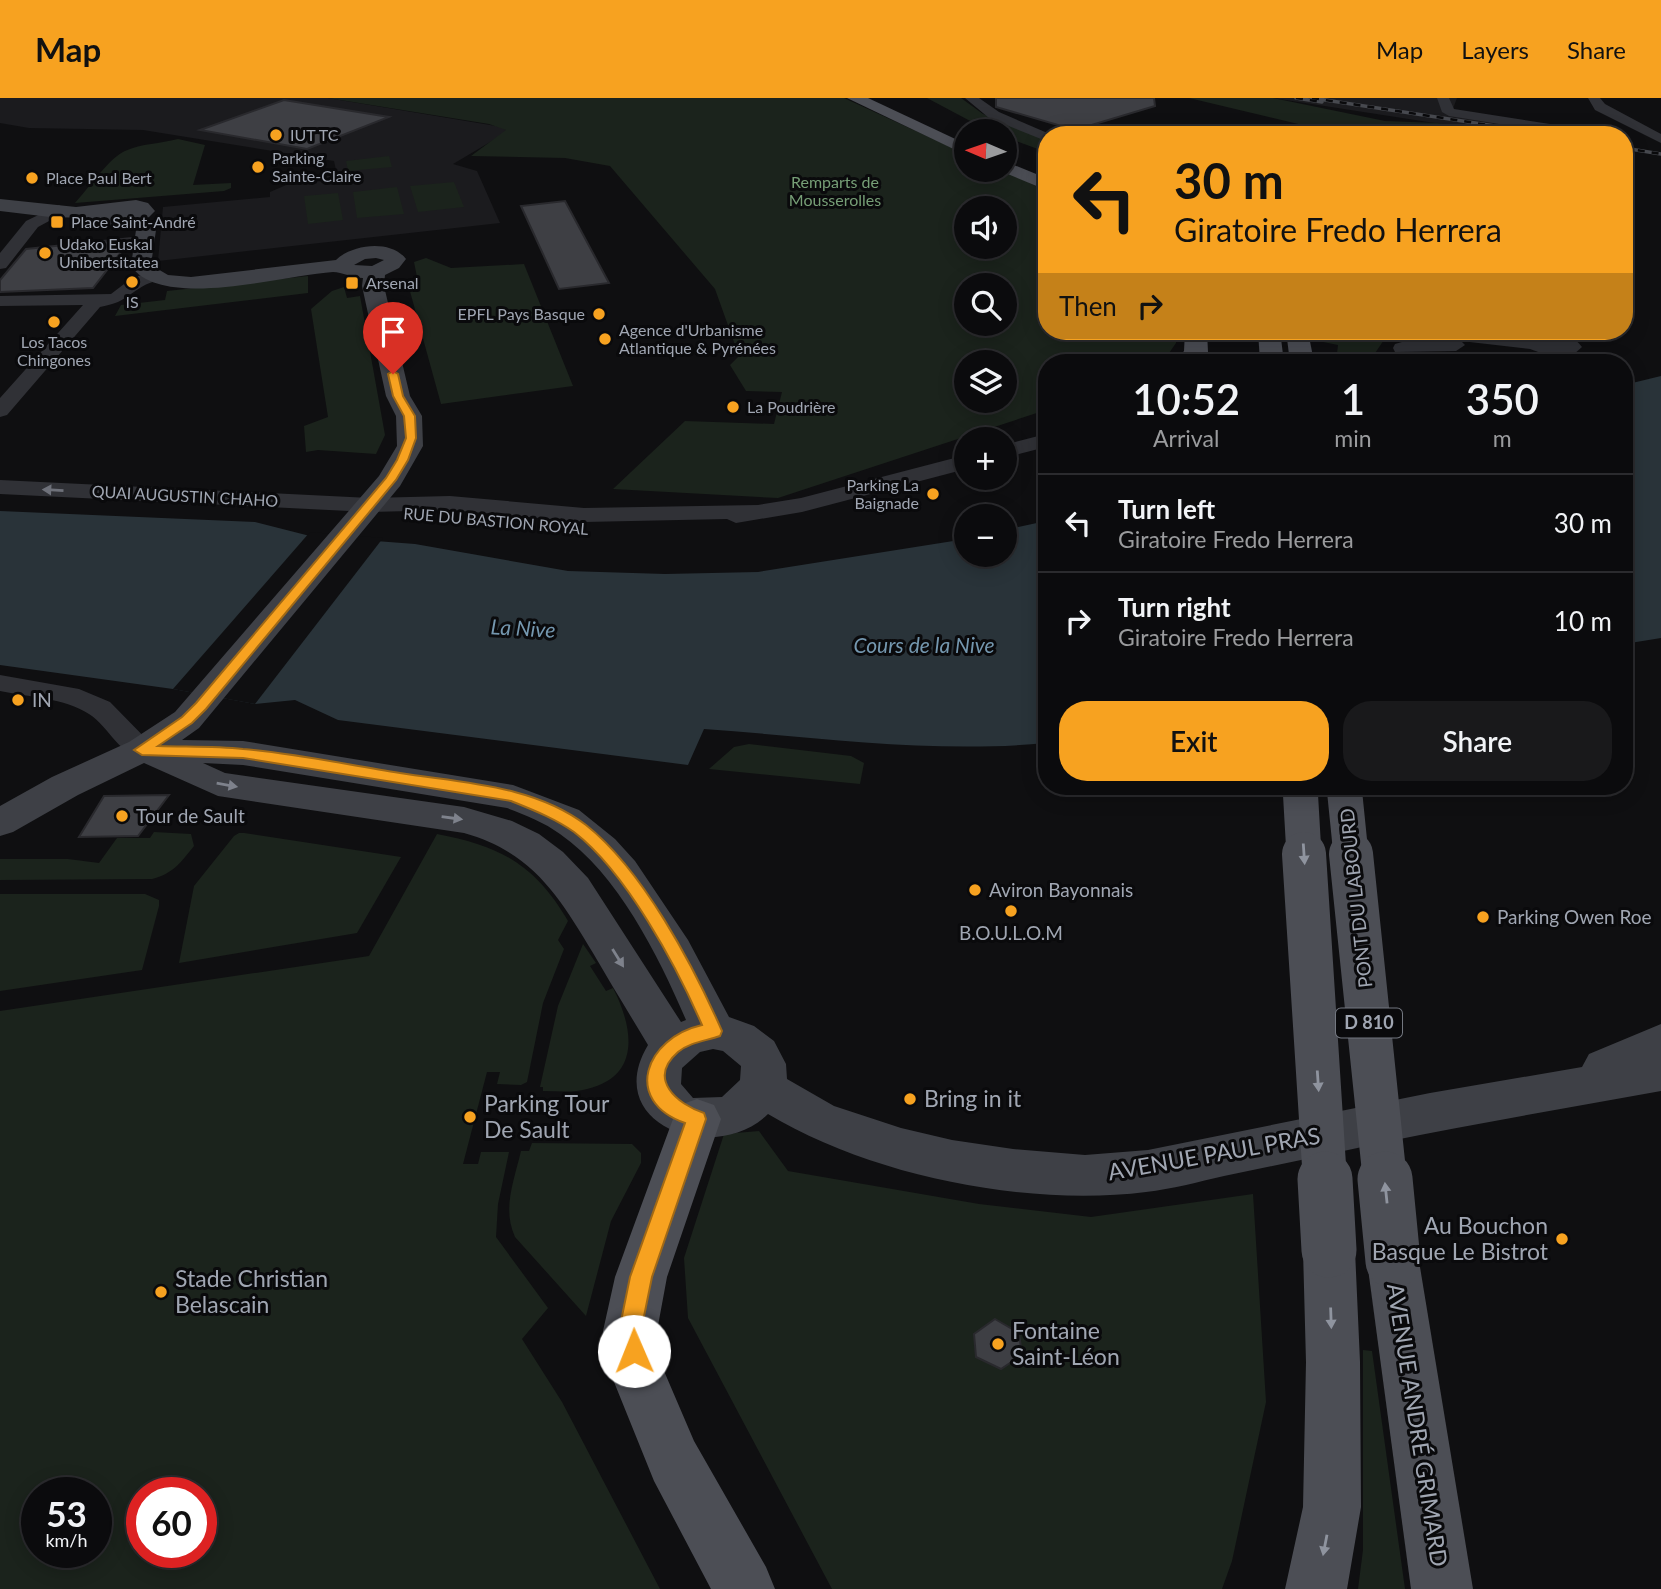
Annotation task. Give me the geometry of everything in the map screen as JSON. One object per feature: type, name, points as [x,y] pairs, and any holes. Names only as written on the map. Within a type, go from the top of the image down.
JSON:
[{"type":"main road","points":[[855,98],[954,144]]},
{"type":"main road","points":[[882,99],[954,136]]},
{"type":"main road","points":[[1017,163],[1038,174]]},
{"type":"main road","points":[[1017,169],[1038,175]]},
{"type":"main road","name":"D 810","points":[[1301,795],[1329,1250],[1333,1362],[1332,1507],[1316,1589]]},
{"type":"main road","name":"PONT DU LABOURD","points":[[1346,795],[1393,1261]]},
{"type":"main road","points":[[697,1119],[641,1277],[630,1331],[637,1372],[674,1461],[744,1589]]},
{"type":"main road","name":"AVENUE ANDRÉ GRIMARD","points":[[1393,1261],[1442,1576]]},
{"type":"street","points":[[971,98],[994,115],[1038,133]]},
{"type":"street","points":[[1443,98],[1449,112],[1538,126]]},
{"type":"street","points":[[1594,98],[1600,107],[1661,141]]},
{"type":"street","points":[[1634,141],[1661,141]]},
{"type":"street","points":[[0,205],[102,212],[99,217],[108,220],[137,217],[146,230],[141,266],[151,278]]},
{"type":"street","points":[[0,264],[32,224],[59,211]]},
{"type":"street","points":[[0,411],[94,303],[115,299],[138,282],[151,278],[169,283],[191,283],[342,265],[352,271],[375,271],[376,298],[398,396],[409,416],[411,438],[397,469],[370,505],[187,720],[142,750],[65,786],[0,823]]},
{"type":"street","points":[[0,301],[115,299]]},
{"type":"street","points":[[1400,347],[1447,344],[1533,351],[1546,340]]},
{"type":"street","points":[[1017,448],[1038,442]]},
{"type":"street","name":"RUE DU BASTION ROYAL","points":[[370,505],[428,516],[620,531],[710,522],[802,505],[954,465]]},
{"type":"street","name":"QUAI AUGUSTIN CHAHO","points":[[0,487],[370,505]]},
{"type":"street","name":"QUAI AUGUSTIN CHAHO","points":[[0,505],[282,515]]},
{"type":"street","points":[[0,682],[79,698],[100,708],[142,750],[218,784],[464,820],[494,827],[527,842],[554,864],[574,888],[672,1046]]},
{"type":"street","points":[[142,750],[243,753],[513,797],[553,812],[580,829],[610,857],[692,983],[713,1031]]},
{"type":"street","points":[[713,1031],[730,1033],[755,1048],[762,1060],[764,1073],[761,1087],[754,1099],[736,1112],[713,1119],[697,1119],[680,1113],[666,1103],[658,1089],[657,1074],[661,1059],[672,1046],[699,1033],[713,1031]]},
{"type":"street","name":"AVENUE PAUL PRAS","points":[[1553,1091],[1661,1042]]},
{"type":"street","name":"AVENUE PAUL PRAS","points":[[761,1087],[819,1121],[901,1149],[952,1161],[1013,1170],[1085,1176],[1147,1171],[1430,1113],[1661,1072]]},
{"type":"shaded area","points":[[0,98],[328,98],[502,127],[507,131],[453,164],[477,171],[500,223],[158,261],[163,207],[270,197],[270,192],[300,179],[337,175],[334,161],[143,130],[29,128],[0,123]]},
{"type":"shaded area","points":[[1273,98],[1457,98],[1451,114],[1527,126],[1454,126]]},
{"type":"green space","name":"Remparts de Mousserolles","points":[[328,98],[844,98],[954,148],[954,182],[1017,182],[1017,177],[1038,187],[1038,340],[1176,340],[1176,343],[1168,354],[1038,354],[1038,413],[994,427],[954,427],[954,440],[778,498],[613,489],[685,421],[774,424],[782,392],[746,391],[730,365],[739,356],[715,289],[610,166],[565,158],[471,156],[506,130],[489,124]]},
{"type":"green space","points":[[927,98],[961,98],[995,119],[966,119]]},
{"type":"green space","points":[[1189,98],[1273,98],[1385,121],[1456,126],[1306,126]]},
{"type":"green space","points":[[1017,128],[1038,137],[1038,149],[1017,141]]},
{"type":"green space","points":[[178,139],[205,145],[193,185],[231,183],[231,188],[224,191],[75,203],[119,154],[138,146]]},
{"type":"green space","points":[[389,156],[392,167],[348,171],[346,161]]},
{"type":"green space","points":[[454,182],[464,207],[418,212],[410,186]]},
{"type":"green space","points":[[397,187],[404,214],[357,218],[353,192]]},
{"type":"green space","points":[[338,193],[343,220],[308,224],[304,196]]},
{"type":"green space","points":[[426,258],[451,268],[524,264],[573,386],[441,404],[408,284],[418,282],[414,262]]},
{"type":"green space","points":[[308,276],[308,293],[115,316],[121,305],[165,300],[167,291]]},
{"type":"green space","points":[[344,287],[347,298],[360,296],[385,435],[376,454],[318,450],[306,452],[304,426],[328,417],[311,309],[332,291]]},
{"type":"green space","points":[[1384,340],[1374,354],[1337,354],[1338,345],[1323,342]]},
{"type":"green space","points":[[749,744],[851,756],[864,763],[860,784],[709,769],[734,747]]},
{"type":"green space","points":[[154,832],[191,834],[194,846],[176,867],[159,877],[0,880],[0,859],[68,859],[99,863],[117,838],[150,838]]},
{"type":"green space","points":[[239,833],[401,857],[357,933],[179,963],[194,886]]},
{"type":"green space","points":[[437,834],[497,852],[529,872],[555,901],[568,921],[558,940],[564,949],[543,1003],[527,1082],[521,1085],[497,1084],[500,1072],[487,1072],[463,1164],[478,1164],[481,1152],[509,1152],[498,1204],[496,1237],[548,1308],[522,1339],[562,1402],[660,1589],[0,1589],[0,1011],[369,956]]},
{"type":"green space","points":[[0,894],[145,894],[159,900],[142,970],[0,991]]},
{"type":"green space","points":[[583,944],[596,963],[590,966],[606,991],[613,988],[620,1003],[628,1034],[625,1062],[605,1083],[587,1089],[543,1091],[543,1087],[540,1087],[558,1006]]},
{"type":"green space","points":[[759,1131],[788,1171],[979,1204],[1091,1217],[1253,1194],[1266,1402],[1232,1561],[1222,1589],[832,1589],[688,1318],[684,1258],[724,1134]]},
{"type":"green space","points":[[532,1143],[632,1144],[641,1153],[641,1163],[611,1221],[586,1316],[515,1237],[511,1226],[509,1205],[515,1173],[521,1151],[529,1151]]},
{"type":"green space","points":[[1363,1350],[1372,1351],[1405,1589],[1358,1589],[1363,1550]]},
{"type":"water","points":[[1661,376],[1661,638],[1633,643],[1633,383]]},
{"type":"water","name":"Cours de la Nive","points":[[0,511],[255,522],[310,536],[415,544],[568,571],[665,574],[758,572],[954,541],[954,567],[1017,567],[1017,527],[1038,523],[1038,744],[918,746],[704,729],[688,765],[338,720],[295,700],[255,704],[173,689],[0,665]]},
{"type":"pier","points":[[310,532],[383,538],[255,704],[173,689]]},
{"type":"building","points":[[996,98],[1154,98],[1155,106],[1088,126],[1061,126],[996,107]]},
{"type":"building","points":[[284,100],[389,117],[307,149],[200,130]]},
{"type":"building","points":[[565,201],[609,283],[559,289],[521,206]]},
{"type":"building","points":[[132,238],[93,288],[0,292],[0,280],[26,249]]},
{"type":"building","name":"Tour de Sault","points":[[169,795],[138,836],[79,837],[104,796]]},
{"type":"building","name":"Fontaine Saint-Léon","points":[[995,1319],[1019,1333],[1022,1355],[1001,1369],[976,1357],[974,1334]]},
{"type":"railway","points":[[1296,98],[1322,102]]},
{"type":"railway","points":[[1312,98],[1495,126]]},
{"type":"railway","points":[[1633,149],[1661,154]]},
{"type":"place","name":"IUT TC","points":[[276,135]]},
{"type":"place","name":"Parking Sainte-Claire","points":[[258,167]]},
{"type":"place","name":"Place Paul Bert","points":[[32,178]]},
{"type":"place","name":"Place Saint-André","points":[[57,222]]},
{"type":"place","name":"Udako Euskal Unibertsitatea","points":[[45,253]]},
{"type":"place","name":"IS","points":[[132,282]]},
{"type":"place","name":"Arsenal","points":[[352,283]]},
{"type":"place","name":"EPFL Pays Basque","points":[[599,314]]},
{"type":"place","name":"Los Tacos Chingones","points":[[54,322]]},
{"type":"place","name":"Agence d'Urbanisme Atlantique & Pyrénées","points":[[605,339]]},
{"type":"place","name":"La Poudrière","points":[[733,407]]},
{"type":"place","name":"Parking La Baignade","points":[[933,494]]},
{"type":"place","name":"IN","points":[[18,700]]},
{"type":"place","name":"Tour de Sault","points":[[122,816]]},
{"type":"place","name":"Aviron Bayonnais","points":[[975,890]]},
{"type":"place","name":"B.O.U.L.O.M","points":[[1011,911]]},
{"type":"place","name":"Parking Owen Roe","points":[[1483,917]]},
{"type":"place","name":"Bring in it","points":[[910,1099]]},
{"type":"place","name":"Parking Tour De Sault","points":[[470,1117]]},
{"type":"place","name":"Au Bouchon Basque Le Bistrot","points":[[1562,1239]]},
{"type":"place","name":"Stade Christian Belascain","points":[[161,1292]]},
{"type":"place","name":"Fontaine Saint-Léon","points":[[998,1344]]},
{"type":"route","points":[[393,374],[398,396],[409,416],[411,438],[403,460],[390,480],[201,706],[187,720],[142,750],[243,753],[513,797],[553,812],[580,829],[610,857],[692,983],[713,1031],[684,1038],[672,1046],[661,1059],[657,1074],[658,1089],[666,1103],[680,1113],[697,1119],[641,1277],[630,1331],[634,1351]]},
{"type":"water label","name":"La Nive","points":[[523,629]]}]
